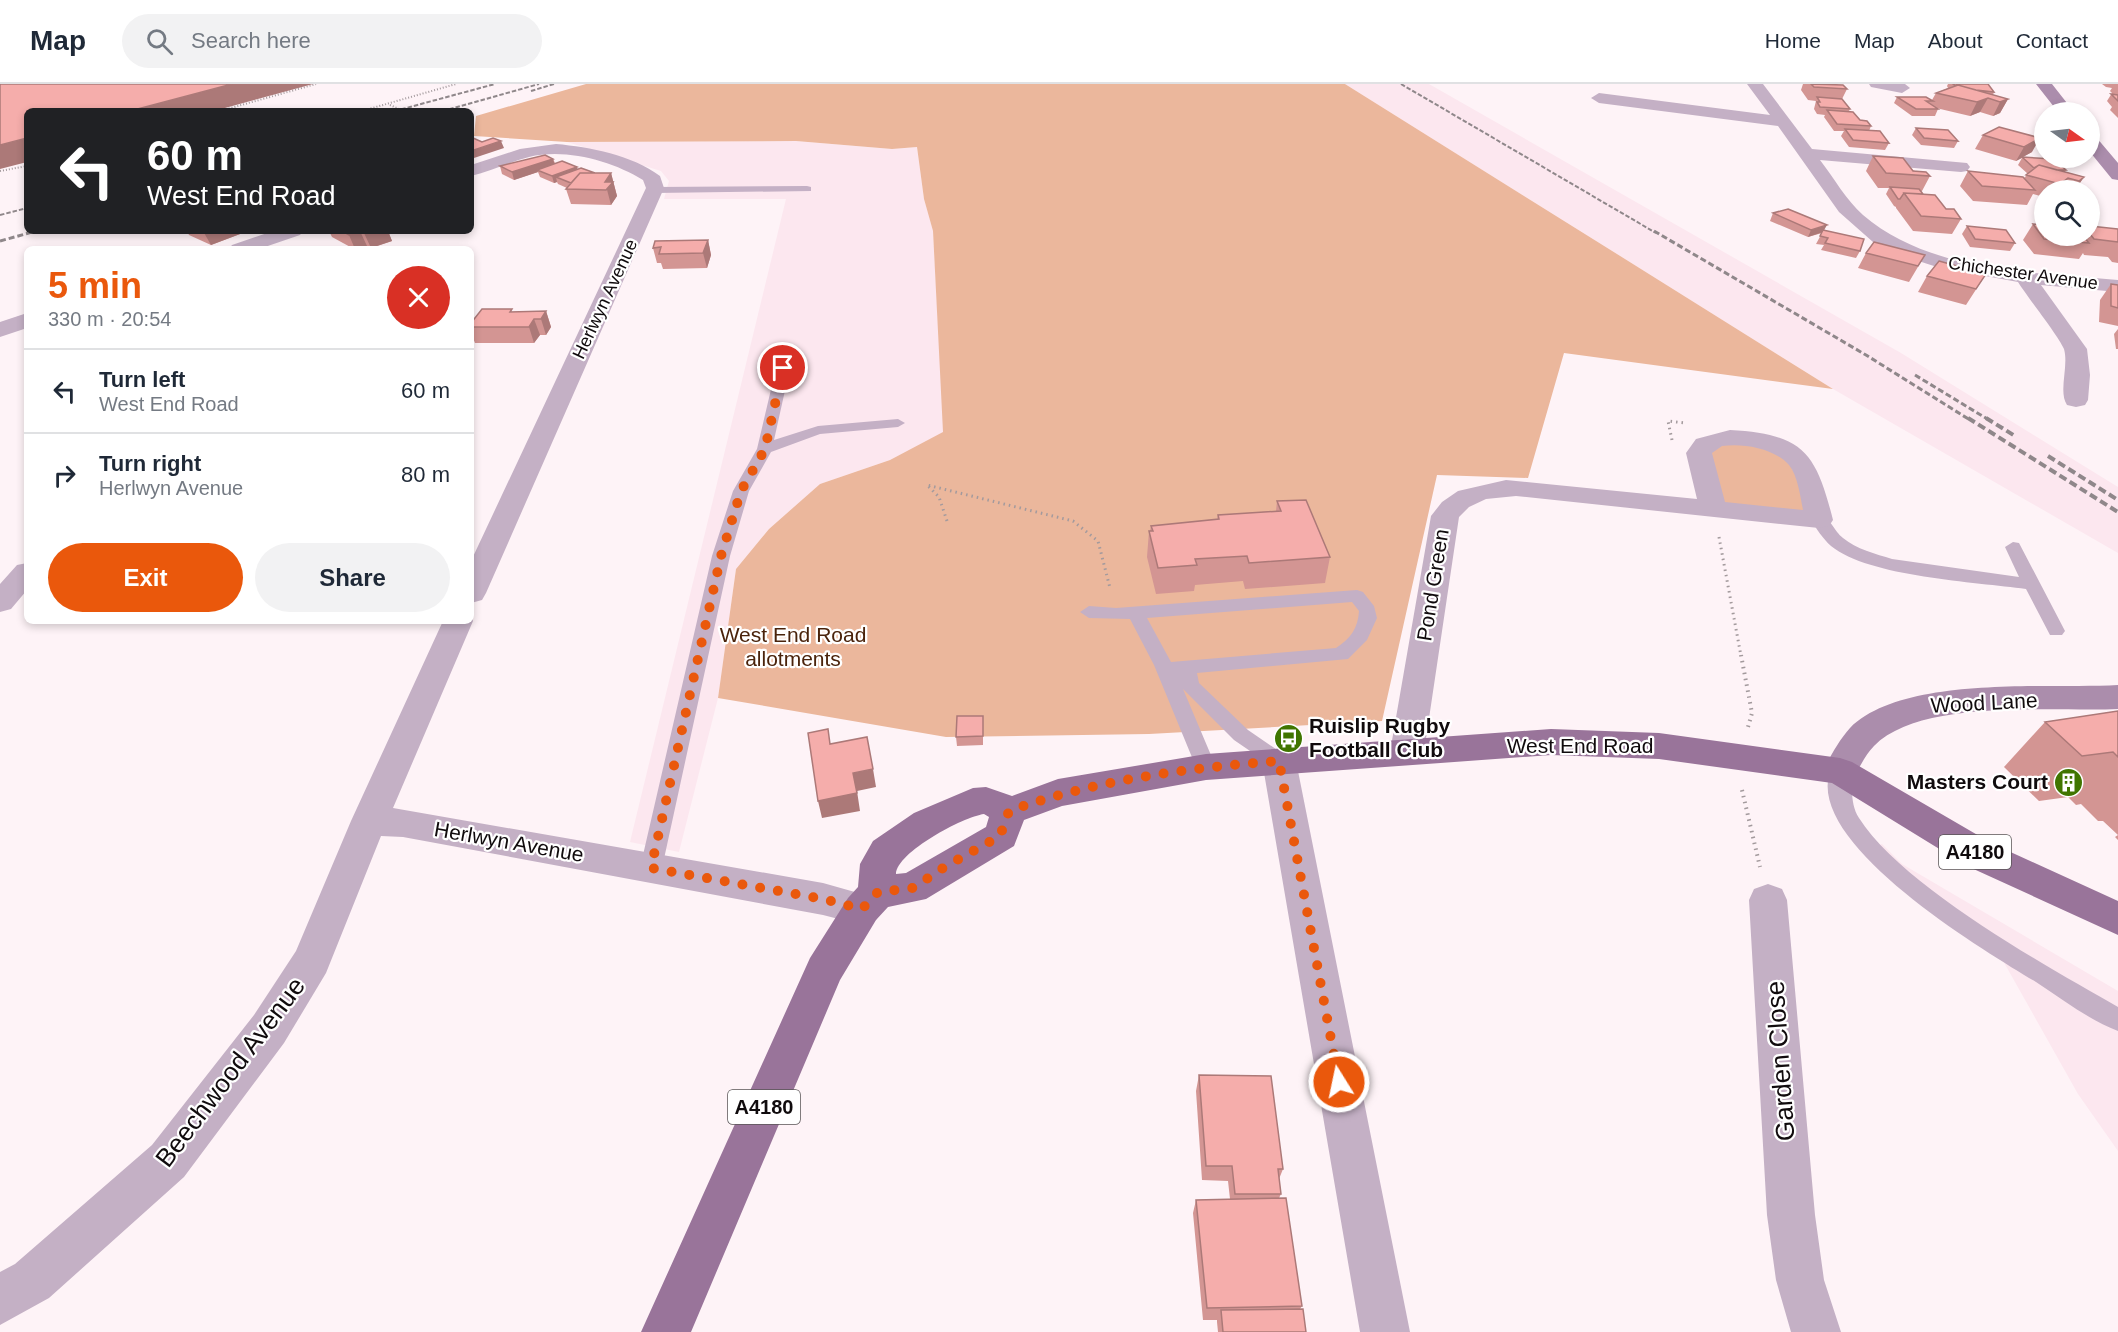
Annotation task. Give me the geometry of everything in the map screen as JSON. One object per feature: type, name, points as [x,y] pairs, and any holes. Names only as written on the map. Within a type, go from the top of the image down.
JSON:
[{"type":"main road","name":"West End Road","points":[[870,901],[913,888],[1000,836],[1009,811],[1058,794],[1206,767],[1506,744],[1606,743],[1707,751],[1840,771],[1980,855],[2118,919]]},
{"type":"main road","name":"A4180","points":[[666,1332],[824,970],[870,901]]},
{"type":"street","name":"Chichester Avenue","points":[[1755,84],[1851,214],[1869,231],[1886,241],[1954,265],[2024,276],[2118,286]]},
{"type":"street","points":[[1877,84],[1908,89]]},
{"type":"street","points":[[2044,84],[2058,102]]},
{"type":"street","points":[[1599,98],[1784,122]]},
{"type":"street","points":[[474,170],[530,151],[564,147],[590,153],[644,172],[654,180],[655,190]]},
{"type":"street","points":[[2100,153],[2118,175]]},
{"type":"street","points":[[1807,154],[1967,167]]},
{"type":"street","name":"Herlwyn Avenue","points":[[474,586],[655,190]]},
{"type":"street","points":[[248,246],[284,234]]},
{"type":"street","points":[[2024,276],[2075,349],[2078,375],[2076,400]]},
{"type":"street","points":[[0,330],[24,321]]},
{"type":"street","points":[[1713,508],[1699,453],[1701,446],[1708,441],[1728,437],[1768,442],[1792,453],[1805,469],[1819,520]]},
{"type":"street","name":"Pond Green","points":[[1407,753],[1445,516],[1454,502],[1470,494],[1493,489],[1516,488],[1819,520]]},
{"type":"street","points":[[0,602],[24,575]]},
{"type":"street","points":[[369,821],[457,624]]},
{"type":"street","name":"Wood Lane","points":[[1840,771],[1863,735],[1890,719],[1918,707],[1953,702],[2118,697]]},
{"type":"street","points":[[1279,761],[1385,1332]]},
{"type":"street","name":"Herlwyn Avenue","points":[[369,821],[403,823],[823,899],[870,901]]},
{"type":"street","name":"Beechwood Avenue","points":[[0,1300],[32,1281],[168,1161],[269,1029],[312,961],[369,821]]},
{"type":"street","name":"Garden Close","points":[[1768,900],[1791,1215],[1800,1280],[1816,1332]]},
{"type":"lane","points":[[655,190],[807,189]]},
{"type":"lane","points":[[651,868],[721,556],[741,491],[765,449],[783,368]]},
{"type":"lane","points":[[765,449],[818,430],[898,423]]},
{"type":"lane","points":[[1819,520],[1837,542],[1866,557],[1891,564],[2032,584]]},
{"type":"lane","points":[[2013,547],[2056,631]]},
{"type":"lane","points":[[1089,612],[1126,612],[1357,596],[1368,610],[1368,624],[1358,642],[1341,654],[1165,669]]},
{"type":"lane","points":[[1126,612],[1165,669],[1206,767]]},
{"type":"lane","points":[[1187,667],[1190,685],[1241,735],[1279,761]]},
{"type":"lane","points":[[1840,771],[1838,788],[1842,807],[1853,826],[1898,873],[1993,944],[2118,1020]]},
{"type":"path","points":[[231,108],[316,84]]},
{"type":"path","points":[[373,108],[456,84]]},
{"type":"path","points":[[396,108],[390,105],[418,97],[416,96]]},
{"type":"path","points":[[0,171],[24,167]]},
{"type":"path","points":[[947,521],[939,497],[927,484],[1073,521],[1091,531],[1100,541],[1126,612]]},
{"type":"path","points":[[1713,508],[1752,713],[1747,728]]},
{"type":"path","points":[[1742,790],[1768,900]]},
{"type":"shaded area","points":[[1345,84],[1429,84],[1901,353],[2118,487],[2118,553],[1833,389]]},
{"type":"shaded area","points":[[796,141],[892,149],[917,147],[924,199],[933,231],[944,432],[890,460],[820,484],[769,529],[736,569],[718,698],[679,852],[630,842],[786,199],[664,199],[669,181],[661,171],[567,142]]},
{"type":"shaded area","points":[[1882,844],[1902,864],[2118,991],[2118,1151],[2078,1094],[1993,943],[1871,848]]},
{"type":"green space","name":"West End Road allotments","points":[[586,84],[1345,84],[1833,389],[1564,353],[1528,478],[1437,475],[1382,721],[1149,734],[946,737],[718,698],[736,569],[769,529],[820,484],[890,460],[943,432],[933,231],[924,199],[917,147],[892,149],[796,141],[567,142],[474,136],[476,116]]},
{"type":"green space","points":[[1708,441],[1781,447],[1819,520],[1713,508]]},
{"type":"building","points":[[0,84],[232,84],[141,108],[24,108],[24,139],[0,145]]},
{"type":"building","points":[[1811,84],[1843,85],[1847,89],[1814,87]]},
{"type":"building","points":[[1953,84],[1988,84],[1994,92],[1955,86]]},
{"type":"building","points":[[1958,85],[2008,99],[2000,102],[1988,98],[1977,102],[1936,93]]},
{"type":"building","points":[[1817,97],[1842,99],[1850,109],[1820,107]]},
{"type":"building","points":[[1897,97],[1926,97],[1933,101],[1926,101],[1938,109],[1916,109]]},
{"type":"building","points":[[1827,110],[1853,112],[1860,120],[1867,121],[1871,126],[1837,124]]},
{"type":"building","points":[[1999,127],[2034,136],[2034,141],[2024,147],[1983,135]]},
{"type":"building","points":[[1916,128],[1948,130],[1958,141],[1924,138]]},
{"type":"building","points":[[1845,129],[1880,131],[1889,143],[1853,140]]},
{"type":"building","points":[[474,138],[482,142],[493,138],[501,141],[474,150]]},
{"type":"building","points":[[545,155],[553,159],[512,172],[500,166]]},
{"type":"building","points":[[1873,156],[1903,158],[1913,171],[1926,172],[1930,176],[1886,173]]},
{"type":"building","points":[[2022,157],[2034,158],[2034,168]]},
{"type":"building","points":[[562,161],[577,167],[552,176],[537,170]]},
{"type":"building","points":[[581,168],[595,173],[580,173],[571,183],[556,177]]},
{"type":"building","points":[[2035,168],[2050,168],[2084,177],[2080,180],[2068,178],[2045,180],[2026,175]]},
{"type":"building","points":[[2050,168],[2066,170],[2057,170]]},
{"type":"building","points":[[1968,171],[2023,177],[2034,190],[1982,186]]},
{"type":"building","points":[[580,173],[611,173],[605,182],[613,182],[606,190],[566,189]]},
{"type":"building","points":[[1890,187],[1919,189],[1923,194],[1904,193],[1898,199]]},
{"type":"building","points":[[1904,193],[1935,195],[1946,209],[1954,209],[1961,219],[1921,216]]},
{"type":"building","points":[[1788,209],[1827,225],[1811,230],[1773,213]]},
{"type":"building","points":[[1967,226],[2006,230],[2015,243],[1975,239]]},
{"type":"building","points":[[2100,227],[2118,229],[2118,242],[2100,240]]},
{"type":"building","points":[[1823,230],[1864,239],[1860,251],[1825,243],[1828,238],[1820,236]]},
{"type":"building","points":[[708,240],[703,253],[659,254],[661,247],[653,248],[655,241]]},
{"type":"building","points":[[1874,242],[1925,255],[1918,266],[1866,253]]},
{"type":"building","points":[[1939,261],[1986,274],[1976,289],[1927,276]]},
{"type":"building","points":[[2111,284],[2118,285],[2118,308],[2111,306]]},
{"type":"building","points":[[482,309],[512,309],[510,312],[546,311],[541,319],[534,319],[529,327],[474,327],[474,319]]},
{"type":"building","points":[[1306,500],[1330,557],[1249,563],[1247,556],[1195,559],[1197,565],[1158,568],[1149,531],[1153,531],[1151,526],[1219,519],[1218,515],[1281,511],[1277,501]]},
{"type":"building","points":[[2118,711],[2118,757],[2113,752],[2082,756],[2045,722]]},
{"type":"building","points":[[957,716],[983,716],[983,736],[956,737]]},
{"type":"building","points":[[828,729],[830,744],[867,737],[873,769],[853,773],[857,793],[818,801],[808,733]]},
{"type":"building","points":[[1199,1075],[1271,1076],[1283,1169],[1278,1169],[1281,1194],[1235,1194],[1232,1166],[1206,1166]]},
{"type":"building","points":[[1286,1198],[1302,1306],[1207,1308],[1196,1200]]},
{"type":"building","points":[[1303,1309],[1306,1332],[1223,1332],[1221,1310]]},
{"type":"railway","points":[[406,108],[495,84]]},
{"type":"railway","points":[[454,108],[539,84]]},
{"type":"railway","points":[[531,91],[554,84]]},
{"type":"railway","points":[[1401,84],[1656,233]]},
{"type":"railway","points":[[0,215],[24,209]]},
{"type":"railway","points":[[1654,231],[1866,355],[1970,420]]},
{"type":"railway","points":[[0,241],[25,234]]},
{"type":"railway","points":[[1915,375],[1989,420]]},
{"type":"railway","points":[[1968,418],[2118,512]]},
{"type":"railway","points":[[1986,418],[2015,436]]},
{"type":"railway","points":[[2048,456],[2118,500]]},
{"type":"place","name":"Ruislip Rugby Football Club","points":[[1288,738]]},
{"type":"place","name":"Masters Court","points":[[2069,782]]},
{"type":"route","points":[[783,368],[769,437],[765,449],[741,491],[721,556],[658,846],[651,868],[823,899],[862,909],[878,892],[913,888],[1000,836],[1009,811],[1025,805],[1058,794],[1130,779],[1206,767],[1279,761],[1339,1082]]}]
